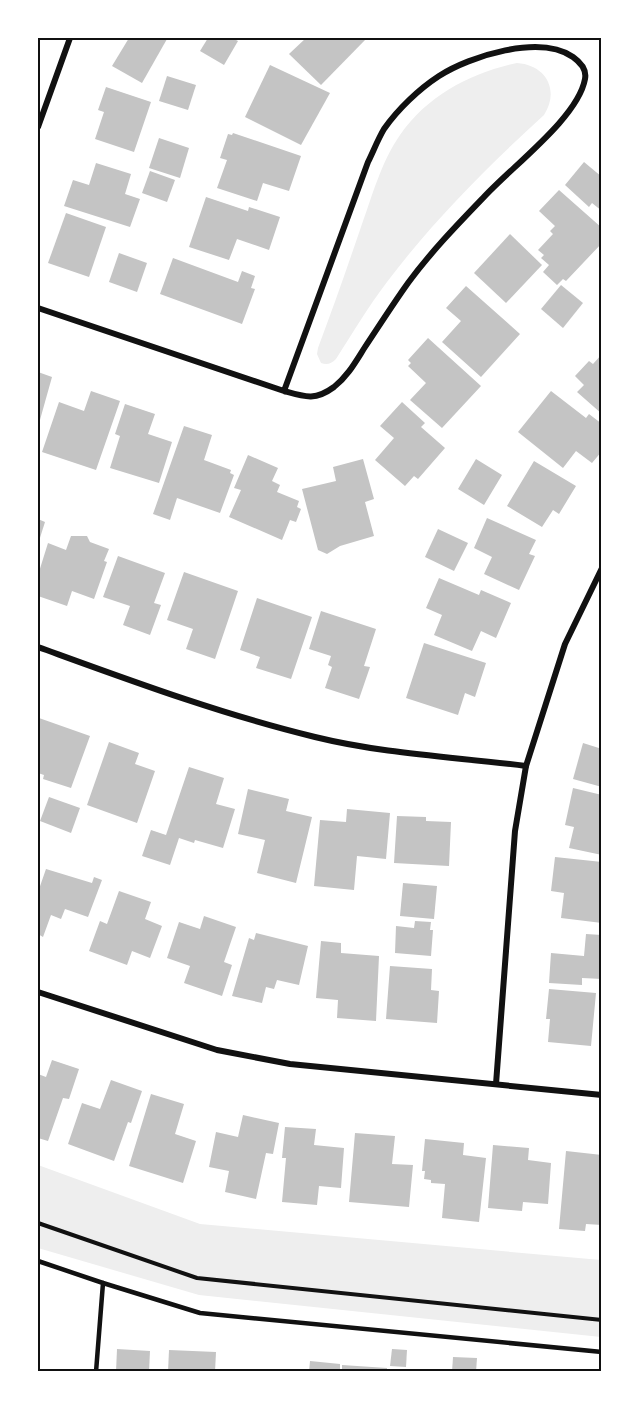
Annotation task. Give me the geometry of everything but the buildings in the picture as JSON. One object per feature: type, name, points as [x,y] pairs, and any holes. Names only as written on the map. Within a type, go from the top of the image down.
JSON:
[{"type":"street","points":[[38,127],[70,38]]},
{"type":"street","points":[[38,308],[284,391],[309,398],[326,393],[337,385],[349,371],[409,282],[445,239],[499,180],[561,122],[578,100],[586,77],[581,62],[566,52],[537,46],[503,51],[467,62],[439,76],[410,99],[384,130],[368,162],[284,391]]},
{"type":"street","points":[[496,1084],[515,831],[526,766],[565,644],[602,568]]},
{"type":"street","points":[[38,647],[209,709],[316,738],[370,748],[526,766]]},
{"type":"street","points":[[38,992],[217,1050],[290,1064],[602,1095]]},
{"type":"lane","points":[[38,1261],[200,1313],[602,1352]]},
{"type":"lane","points":[[96,1371],[103,1283]]},
{"type":"path","points":[[38,1223],[197,1278],[602,1320]]},
{"type":"shaded area","points":[[517,63],[536,68],[547,80],[551,97],[544,115],[481,175],[423,237],[380,291],[336,359],[329,364],[321,363],[317,354],[318,348],[378,180],[393,145],[411,121],[437,97],[483,73]]},
{"type":"shaded area","points":[[38,1165],[200,1224],[601,1260],[601,1337],[199,1295],[38,1248]]}]
